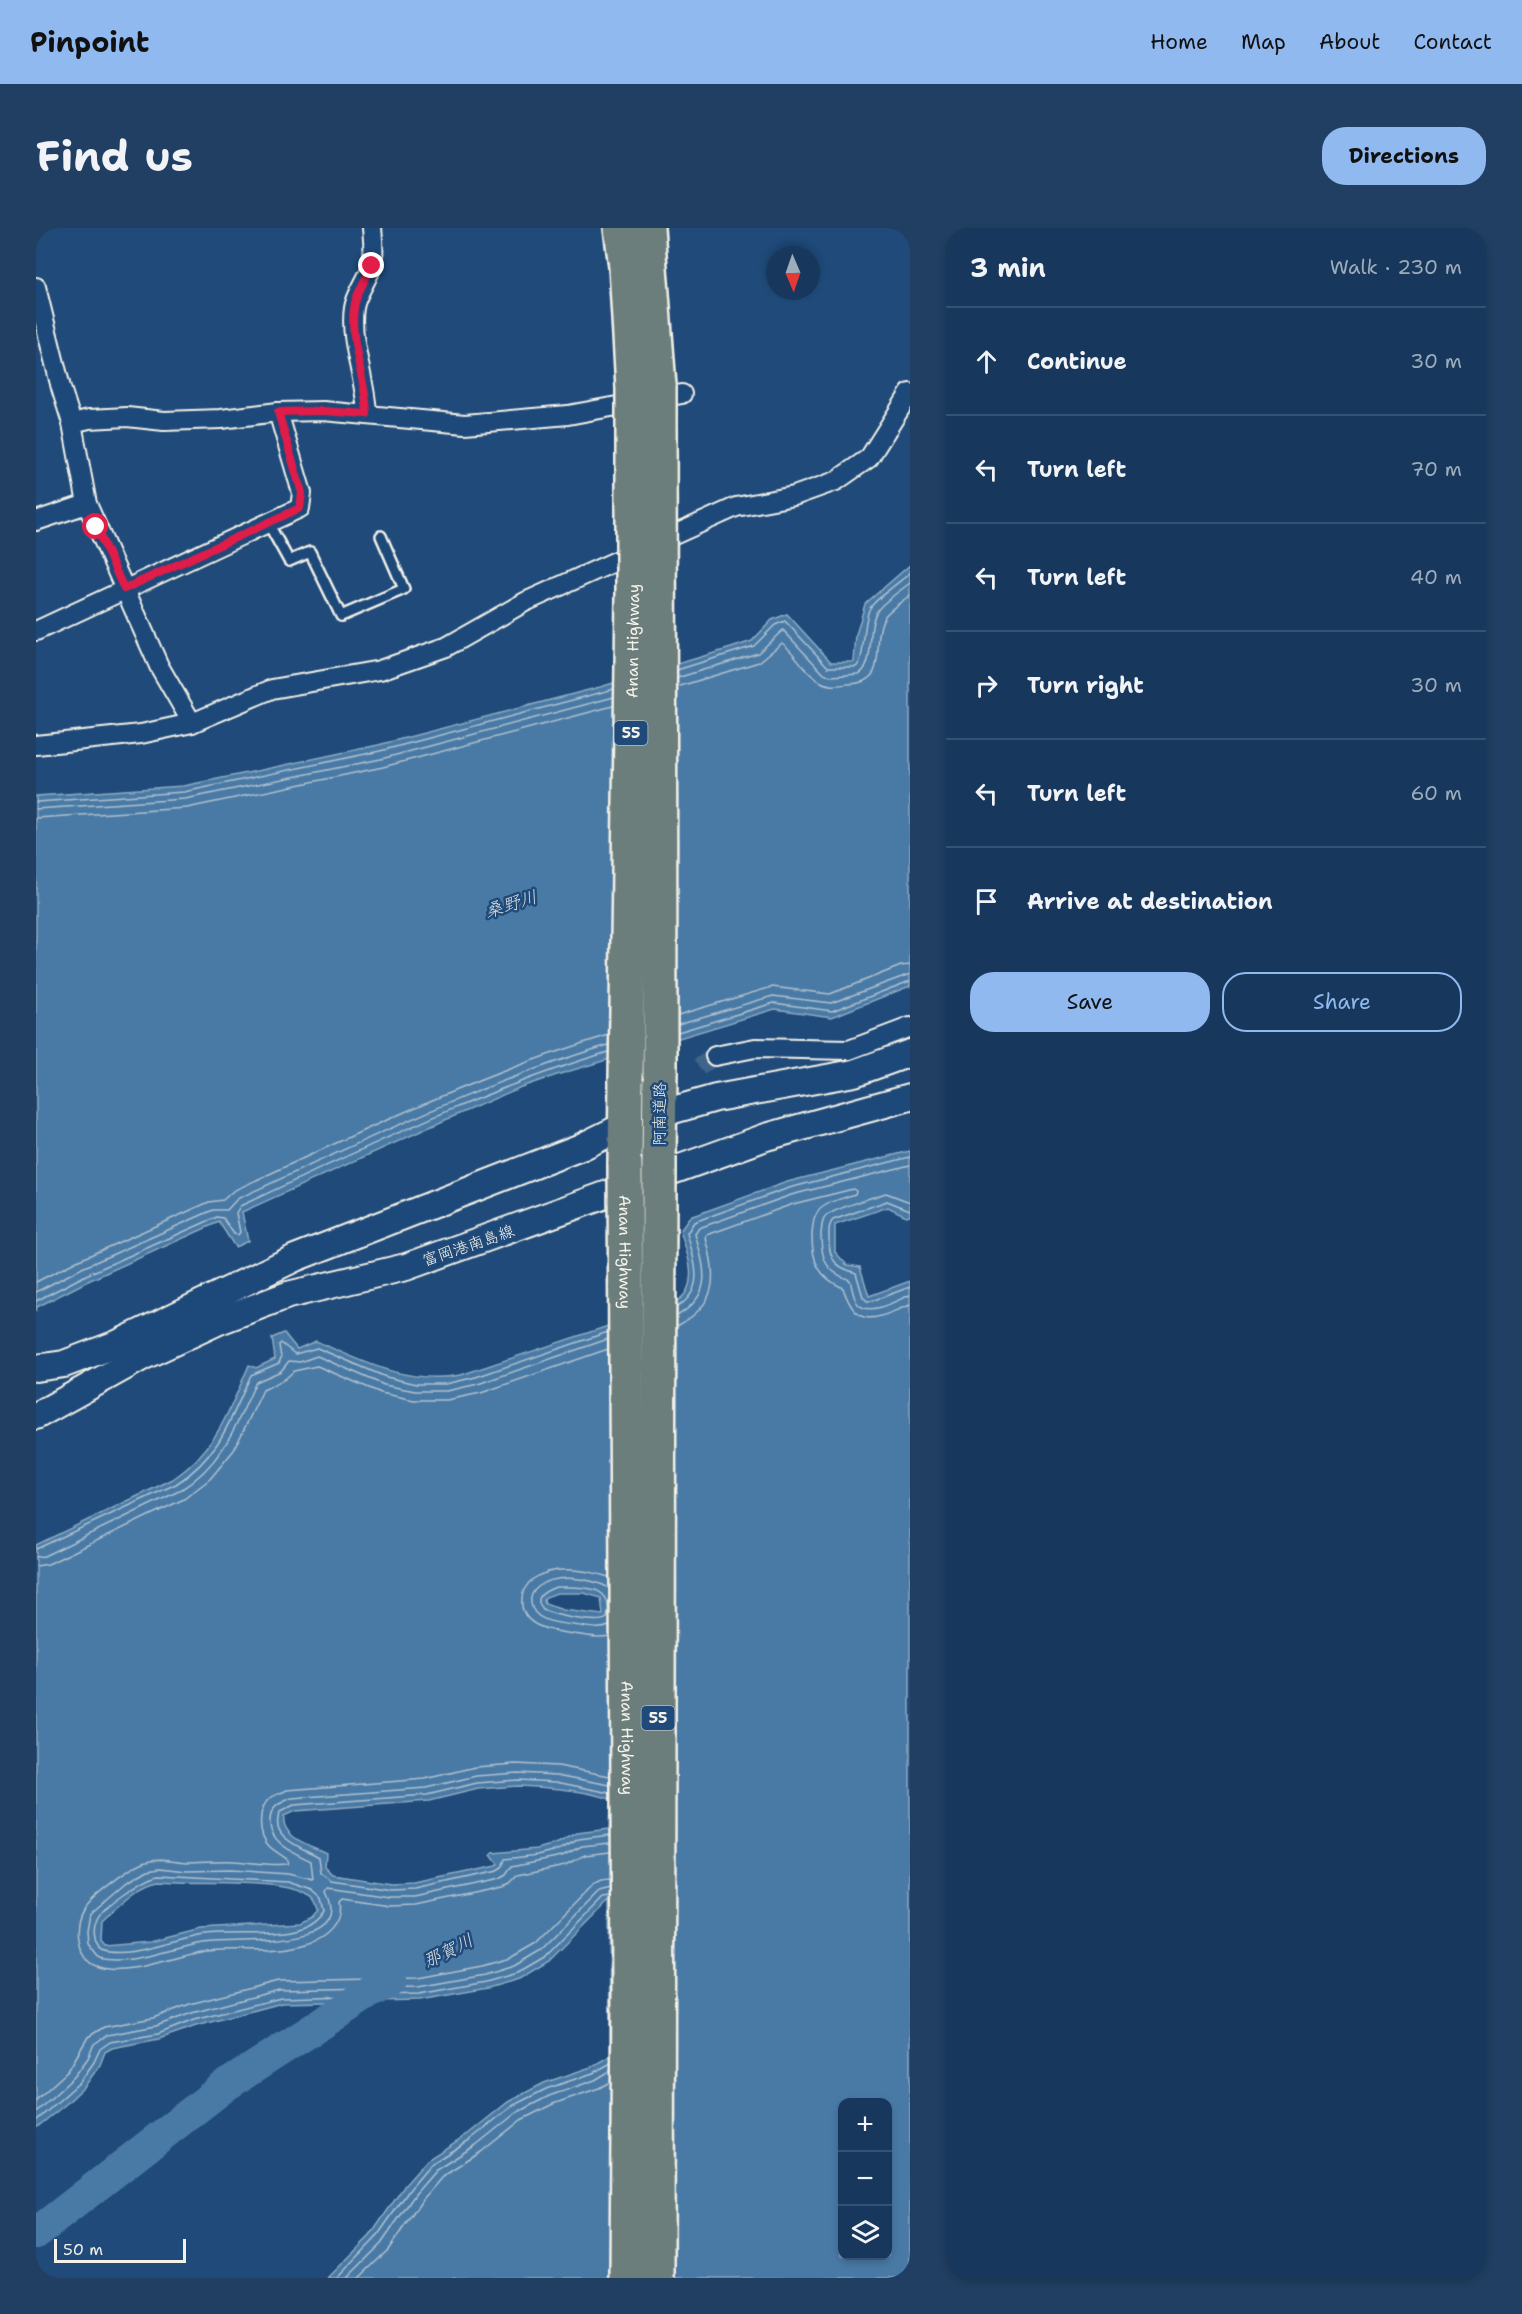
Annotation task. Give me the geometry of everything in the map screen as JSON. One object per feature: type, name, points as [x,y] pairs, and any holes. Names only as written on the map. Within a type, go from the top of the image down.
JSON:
[{"type":"highway","name":"Anan Highway","points":[[621,228],[626,267],[658,389],[633,596],[625,1164],[629,1992],[627,2278]]},
{"type":"highway","name":"Anan Highway","points":[[647,228],[658,389],[660,1071]]},
{"type":"highway","name":"阿南道路","points":[[659,1157],[660,1071]]},
{"type":"highway","name":"Anan Highway","points":[[657,2278],[659,1157]]},
{"type":"main road","points":[[659,1114],[716,1098],[854,1073],[910,1053]]},
{"type":"main road","name":"富岡港南島線","points":[[36,1416],[144,1356],[219,1321],[288,1295],[406,1267],[766,1137],[910,1097]]},
{"type":"main road","points":[[36,1368],[64,1364],[117,1344],[295,1258],[581,1147],[626,1125]]},
{"type":"street","points":[[367,414],[353,316],[354,306],[372,266],[374,250],[372,228]]},
{"type":"street","points":[[36,287],[72,423],[87,504],[159,666],[192,723]]},
{"type":"street","points":[[72,423],[127,417],[164,421],[221,419],[278,412],[323,411],[465,424],[568,415],[658,389]]},
{"type":"street","points":[[36,745],[141,734],[192,723],[272,689],[381,669],[446,647],[525,602],[736,507],[794,496],[836,481],[869,458],[910,393]]},
{"type":"street","points":[[36,631],[300,508],[302,493],[278,412]]},
{"type":"street","points":[[36,521],[87,504]]},
{"type":"street","points":[[715,1056],[755,1048],[849,1050],[910,1027]]},
{"type":"lane","points":[[268,523],[289,561],[310,552],[341,615],[404,589],[381,536]]},
{"type":"water","name":"桑野川","points":[[910,565],[910,986],[832,1017],[775,1009],[521,1087],[242,1212],[248,1241],[235,1247],[219,1222],[88,1281],[37,1307],[36,1311],[36,796],[183,786],[378,745],[600,687],[731,648],[752,641],[772,620],[787,614],[831,662],[854,662],[856,635],[865,604]]},
{"type":"water","points":[[910,1151],[910,1215],[906,1216],[888,1207],[835,1225],[835,1252],[847,1265],[860,1267],[869,1296],[910,1281],[910,2278],[328,2278],[370,2236],[405,2185],[427,2160],[468,2134],[508,2102],[544,2083],[591,2067],[610,2056],[609,1901],[549,1961],[519,1979],[488,1988],[420,2000],[282,2003],[196,2026],[159,2039],[112,2048],[105,2052],[100,2065],[85,2086],[36,2128],[36,1545],[173,1479],[188,1468],[220,1428],[249,1365],[256,1368],[275,1359],[272,1338],[284,1333],[297,1349],[316,1341],[369,1364],[404,1374],[422,1377],[461,1375],[668,1306],[676,1301],[684,1295],[690,1280],[690,1263],[680,1231],[690,1217],[787,1182]],"holes":[[[557,1593],[584,1593],[601,1598],[603,1615],[563,1610],[545,1604],[546,1597]],[[518,1786],[576,1791],[610,1799],[609,1829],[577,1833],[558,1843],[537,1849],[493,1853],[491,1855],[498,1864],[496,1866],[414,1883],[391,1884],[333,1875],[325,1867],[326,1853],[298,1840],[284,1824],[284,1816],[295,1811],[429,1801],[478,1789]],[[160,1881],[279,1886],[310,1896],[315,1901],[318,1910],[312,1917],[300,1923],[201,1929],[150,1942],[105,1946],[101,1941],[102,1921],[129,1897],[144,1887]]]},
{"type":"waterway","name":"那賀川","points":[[36,2233],[225,2086],[391,1981]]},
{"type":"tunnel","points":[[699,1067],[715,1056]]},
{"type":"route","points":[[96,527],[124,589],[300,508],[302,493],[278,412],[323,411],[367,414],[367,401],[353,326],[354,306],[372,266]]}]
